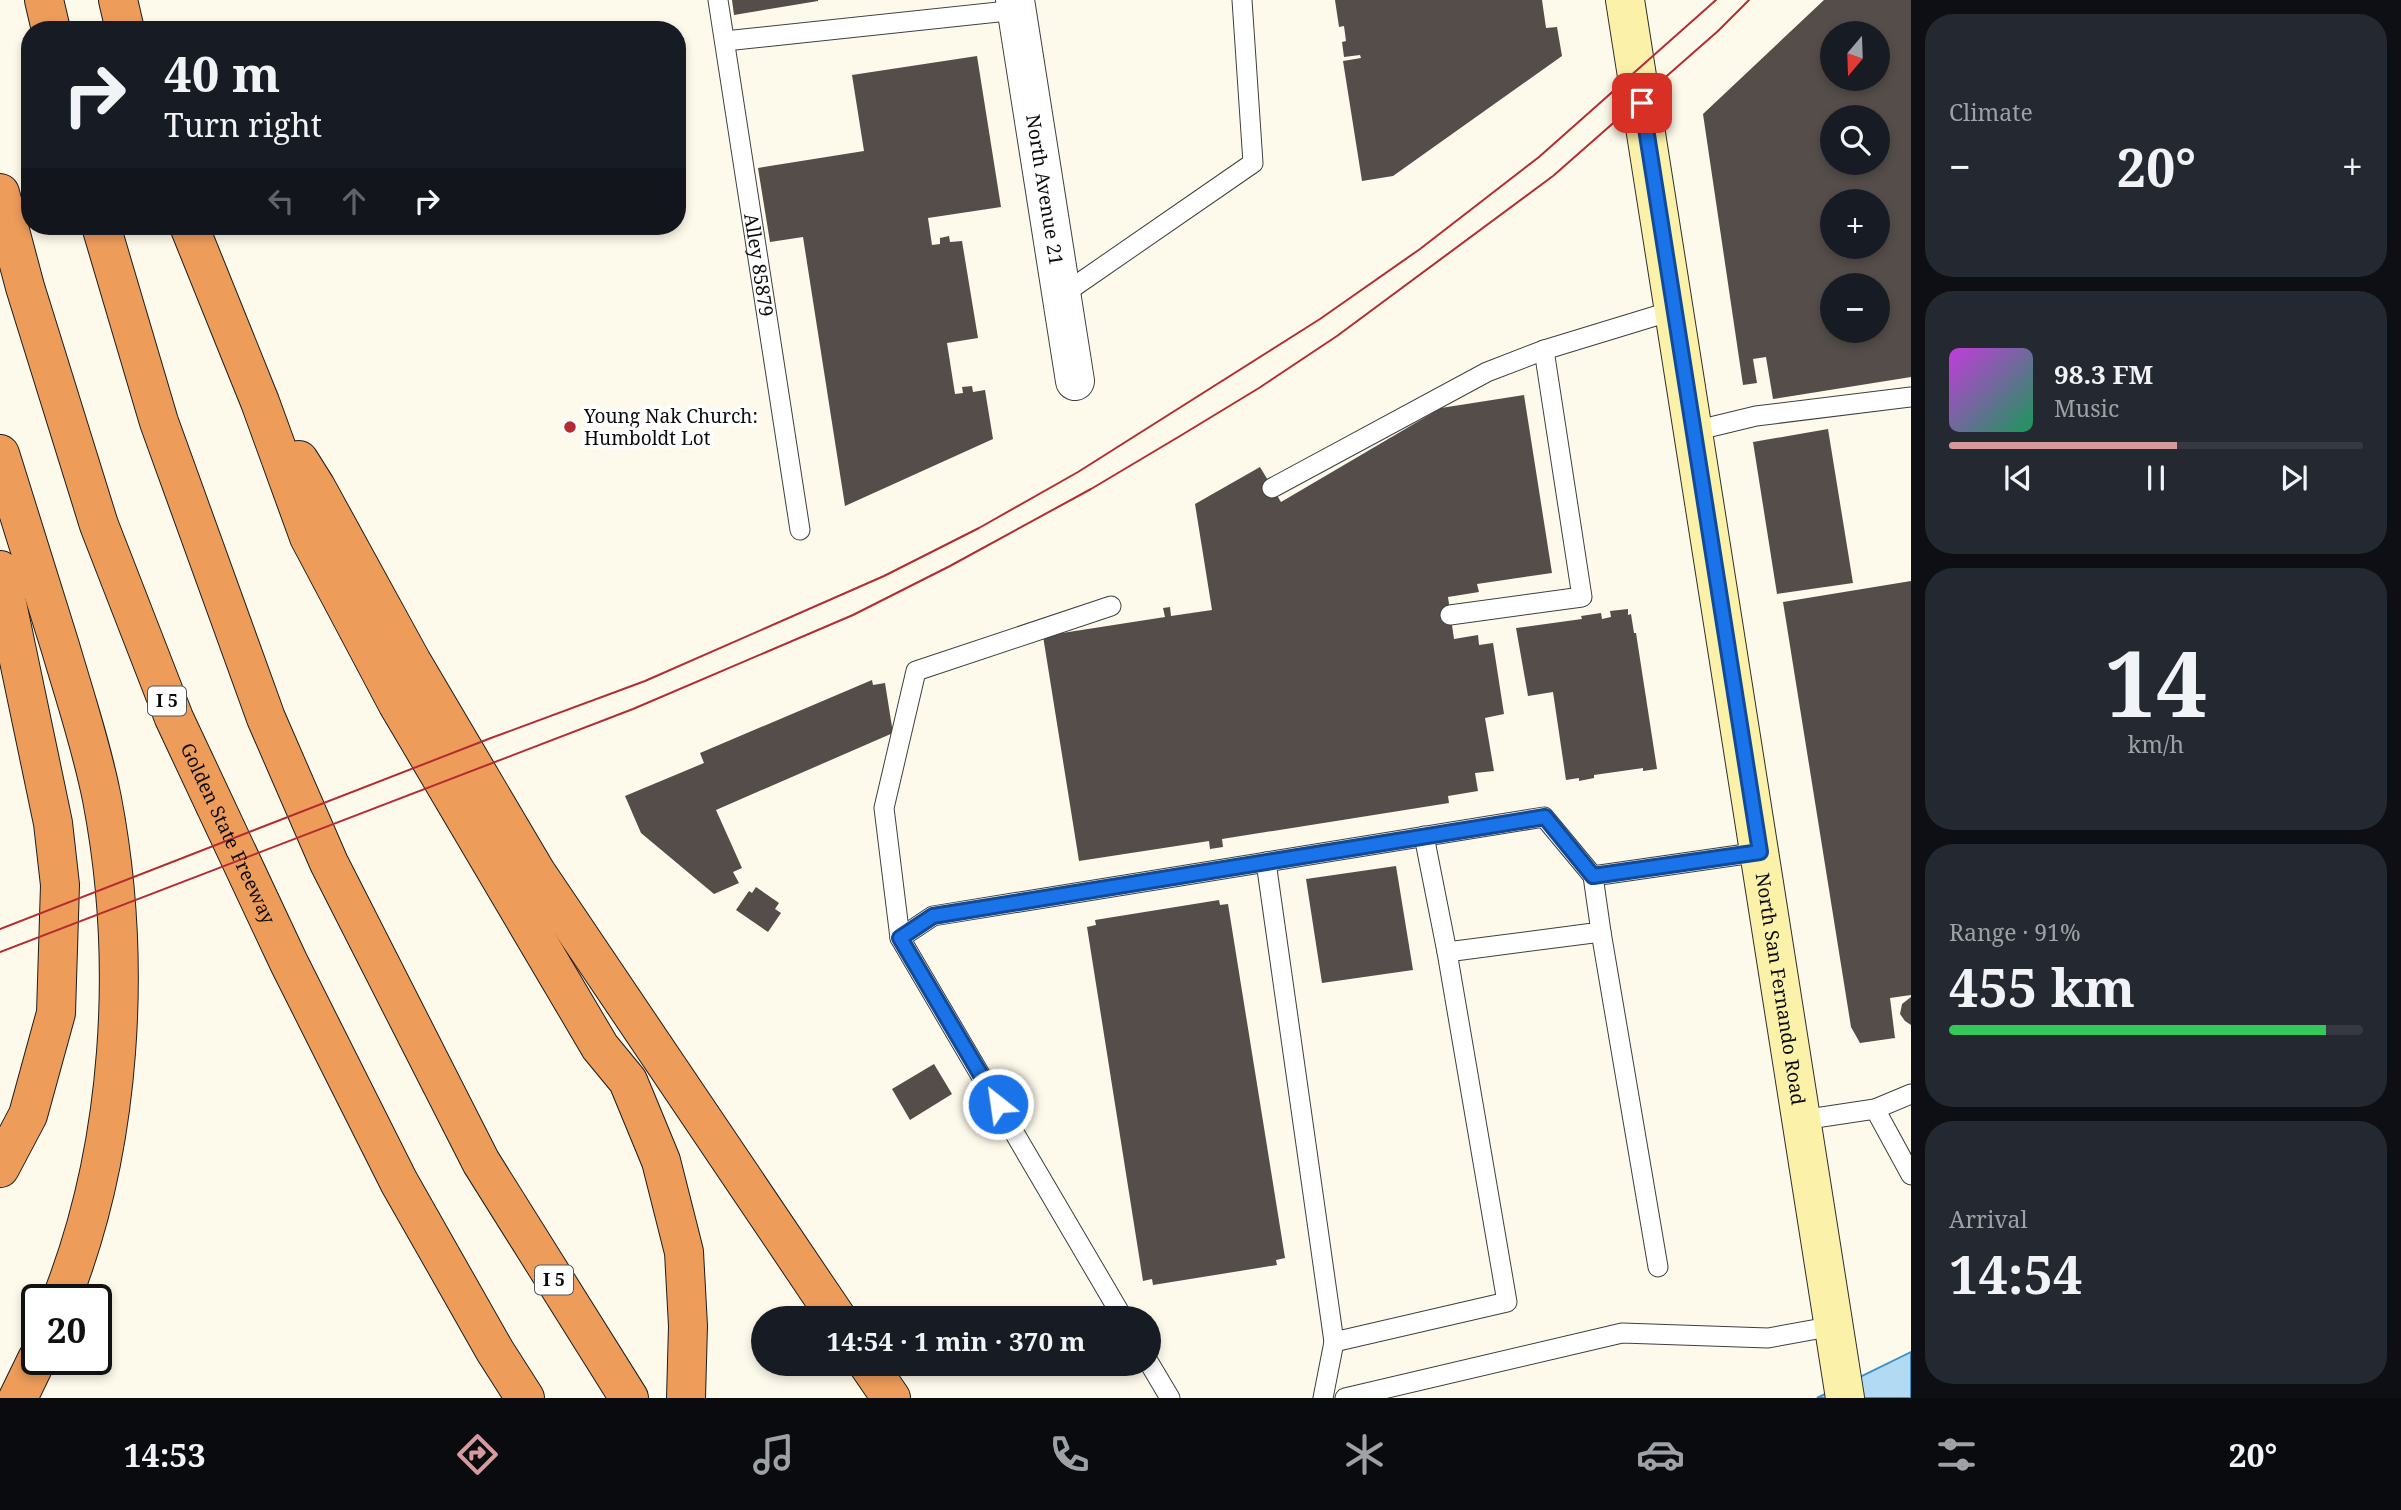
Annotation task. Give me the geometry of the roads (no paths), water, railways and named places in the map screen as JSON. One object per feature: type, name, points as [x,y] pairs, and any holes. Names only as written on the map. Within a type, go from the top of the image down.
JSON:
[{"type":"highway","points":[[44,0],[49,21]]},
{"type":"highway","points":[[117,0],[123,21]]},
{"type":"highway","name":"Golden State Freeway","points":[[0,193],[25,287],[99,525],[174,718],[289,963],[399,1182],[495,1351],[526,1398]]},
{"type":"highway","name":"I 5","points":[[104,235],[159,422],[266,718],[328,863],[481,1162],[629,1398]]},
{"type":"highway","points":[[193,235],[260,402],[309,537],[384,680],[600,1047],[628,1082],[661,1161],[684,1252],[688,1326],[686,1398]]},
{"type":"highway","points":[[260,402],[316,487],[412,662],[536,872],[828,1306]]},
{"type":"highway","points":[[0,454],[81,714],[102,797],[110,848],[118,999],[109,1115],[84,1231],[66,1284]]},
{"type":"highway","points":[[0,570],[53,823],[61,885],[56,1013],[28,1115],[0,1168]]},
{"type":"highway","points":[[600,1047],[608,1090],[643,1176],[663,1270],[667,1352],[659,1398]]},
{"type":"highway","points":[[18,1398],[29,1375]]},
{"type":"highway","points":[[876,1376],[891,1398]]},
{"type":"main road","name":"North San Fernando Road","points":[[1625,0],[1845,1398]]},
{"type":"street","name":"North Avenue 21","points":[[1016,5],[1075,381]]},
{"type":"lane","name":"Alley 85879","points":[[718,0],[800,530]]},
{"type":"lane","points":[[1062,295],[1253,163],[1242,0]]},
{"type":"lane","points":[[725,41],[1016,5]]},
{"type":"lane","points":[[1272,488],[1487,372],[1544,350],[1675,310]]},
{"type":"lane","points":[[1450,615],[1582,597],[1544,350]]},
{"type":"lane","points":[[1694,431],[1756,416],[1911,397]]},
{"type":"lane","points":[[1111,606],[916,671],[884,808],[900,938],[1116,1306]]},
{"type":"lane","points":[[900,938],[933,916],[1545,817],[1593,876],[1658,1267]]},
{"type":"lane","points":[[1334,1342],[1507,1302],[1447,952],[1424,836]]},
{"type":"lane","points":[[1593,876],[1760,852]]},
{"type":"lane","points":[[1266,862],[1334,1342],[1323,1398]]},
{"type":"lane","points":[[1447,952],[1601,932]]},
{"type":"lane","points":[[1802,1120],[1875,1109],[1911,1094]]},
{"type":"lane","points":[[1875,1109],[1911,1175]]},
{"type":"lane","points":[[1345,1398],[1622,1334],[1768,1338],[1832,1316]]},
{"type":"lane","points":[[1157,1376],[1170,1398]]},
{"type":"water","points":[[1911,1352],[1911,1398],[1817,1398]]},
{"type":"tram line","points":[[0,929],[645,681],[884,576],[979,528],[1078,472],[1320,319],[1420,249],[1539,157],[1716,0]]},
{"type":"tram line","points":[[0,952],[633,709],[853,615],[950,566],[1091,489],[1259,388],[1337,336],[1553,176],[1718,31],[1749,0]]},
{"type":"place","name":"Young Nak Church: Humboldt Lot","points":[[570,427]]}]
